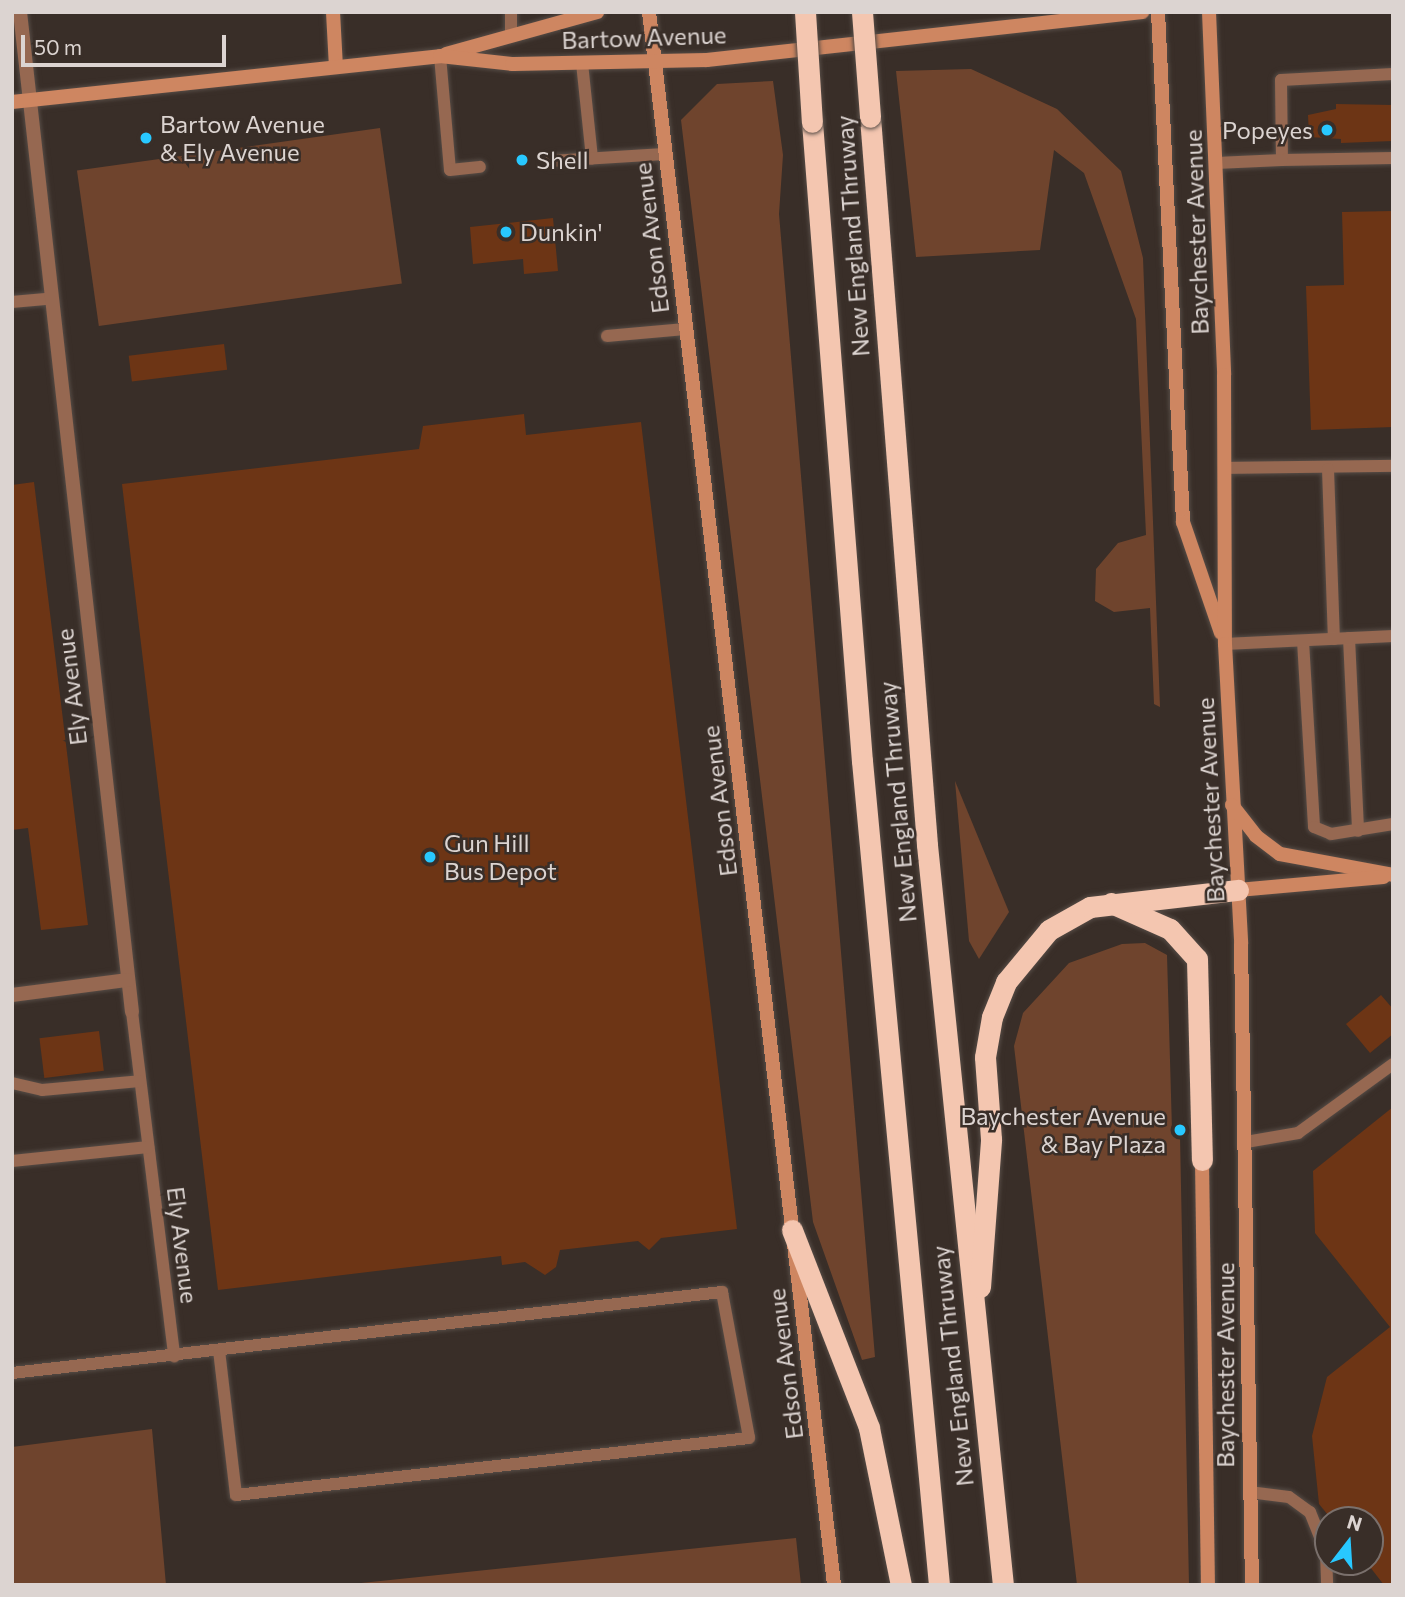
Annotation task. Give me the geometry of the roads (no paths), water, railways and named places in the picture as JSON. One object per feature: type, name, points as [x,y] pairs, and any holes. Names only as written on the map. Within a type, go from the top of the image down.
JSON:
[{"type":"highway","name":"New England Thruway","points":[[806,12],[812,122],[861,748],[939,1585]]},
{"type":"highway","name":"New England Thruway","points":[[862,12],[914,698],[975,1342],[1003,1585]]},
{"type":"highway","points":[[975,1342],[992,1139],[985,1057],[992,1017],[1012,972],[1049,930],[1106,901],[1238,890]]},
{"type":"highway","points":[[1106,901],[1170,929],[1197,958],[1202,1160]]},
{"type":"highway","points":[[792,1230],[869,1428],[901,1585]]},
{"type":"main road","points":[[333,12],[336,67]]},
{"type":"main road","name":"Bartow Avenue","points":[[440,56],[511,33],[595,12]]},
{"type":"main road","name":"Edson Avenue","points":[[649,12],[834,1585]]},
{"type":"main road","name":"Bartow Avenue","points":[[12,102],[440,56],[582,63],[654,61],[1142,12]]},
{"type":"main road","points":[[1158,12],[1183,522],[1225,644]]},
{"type":"main road","name":"Baychester Avenue","points":[[1209,12],[1224,468],[1225,644],[1238,890],[1246,1142],[1252,1585]]},
{"type":"main road","points":[[1232,805],[1256,836],[1280,854],[1393,875]]},
{"type":"main road","points":[[1238,890],[1393,875]]},
{"type":"main road","name":"Baychester Avenue","points":[[1202,1160],[1208,1585]]},
{"type":"street","name":"Ely Avenue","points":[[20,12],[48,299],[132,1012]]},
{"type":"street","points":[[12,995],[128,980]]},
{"type":"lane","points":[[510,12],[511,33]]},
{"type":"lane","points":[[440,56],[450,170],[480,167]]},
{"type":"lane","points":[[582,63],[593,159]]},
{"type":"lane","points":[[1282,160],[1281,80],[1393,74]]},
{"type":"lane","points":[[551,161],[664,154]]},
{"type":"lane","points":[[1216,163],[1393,158]]},
{"type":"lane","points":[[12,302],[48,299]]},
{"type":"lane","points":[[607,336],[685,329]]},
{"type":"lane","points":[[1224,468],[1393,466]]},
{"type":"lane","points":[[1328,468],[1335,639]]},
{"type":"lane","points":[[1225,644],[1393,636]]},
{"type":"lane","points":[[1349,638],[1358,831]]},
{"type":"lane","points":[[1303,641],[1314,827],[1331,834],[1393,824]]},
{"type":"lane","name":"Ely Avenue","points":[[132,1012],[174,1356]]},
{"type":"lane","points":[[1246,1142],[1298,1133],[1393,1064]]},
{"type":"lane","points":[[12,1083],[42,1090],[140,1081]]},
{"type":"lane","points":[[12,1161],[148,1147]]},
{"type":"lane","points":[[12,1373],[722,1292],[749,1438],[236,1495],[219,1351]]},
{"type":"lane","points":[[1249,1492],[1298,1500],[1310,1512],[1326,1552],[1327,1585]]},
{"type":"place","name":"Popeyes","points":[[1327,130]]},
{"type":"place","name":"Bartow Avenue & Ely Avenue","points":[[146,138]]},
{"type":"place","name":"Shell","points":[[522,160]]},
{"type":"place","name":"Dunkin'","points":[[506,232]]},
{"type":"place","name":"Gun Hill Bus Depot","points":[[430,857]]},
{"type":"place","name":"Baychester Avenue & Bay Plaza","points":[[1180,1130]]}]
